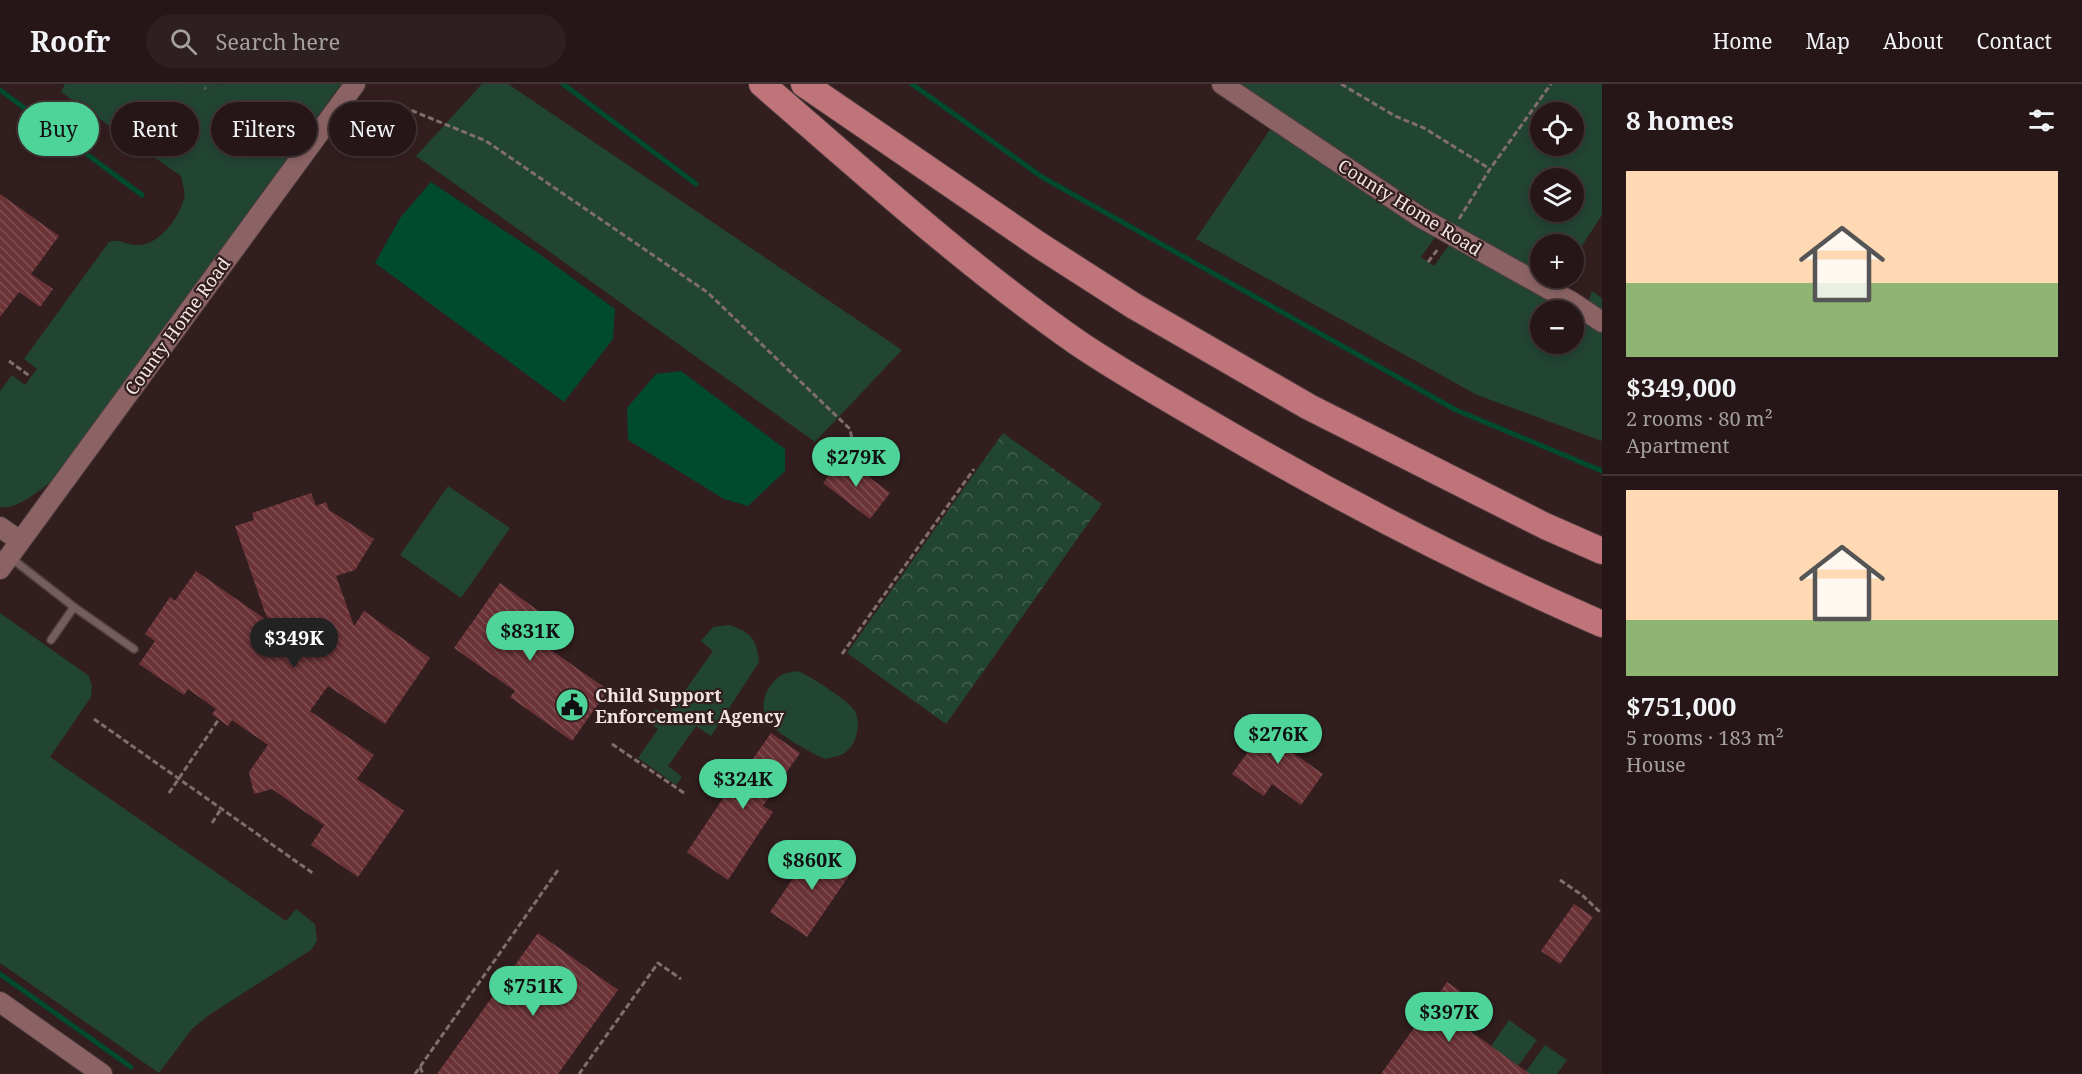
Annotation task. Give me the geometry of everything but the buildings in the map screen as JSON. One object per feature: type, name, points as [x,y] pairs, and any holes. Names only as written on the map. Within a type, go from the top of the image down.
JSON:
[{"type":"highway","points":[[762,84],[890,195],[995,281],[1078,343],[1139,382],[1286,468],[1391,524],[1602,624]]},
{"type":"highway","points":[[804,84],[1030,239],[1134,306],[1309,407],[1545,526],[1602,551]]},
{"type":"highway","points":[[1545,526],[1602,546]]},
{"type":"highway","points":[[1524,589],[1602,634]]},
{"type":"street","name":"County Home Road","points":[[10,556],[355,84]]},
{"type":"street","name":"County Home Road","points":[[1222,84],[1420,217],[1572,302],[1602,322]]},
{"type":"street","points":[[0,527],[10,556]]},
{"type":"street","points":[[0,1002],[102,1074]]},
{"type":"lane","points":[[10,556],[74,607],[134,649]]},
{"type":"lane","points":[[51,640],[74,607]]},
{"type":"path","points":[[1341,84],[1395,116],[1424,128],[1490,169]]},
{"type":"path","points":[[1428,262],[1450,233],[1490,169],[1551,84]]},
{"type":"path","points":[[416,111],[486,141],[707,292],[850,429],[852,440]]},
{"type":"path","points":[[9,360],[31,377]]},
{"type":"path","points":[[842,654],[974,469]]},
{"type":"path","points":[[94,719],[314,874]]},
{"type":"path","points":[[169,793],[219,720]]},
{"type":"path","points":[[612,744],[684,794]]},
{"type":"path","points":[[212,823],[221,809]]},
{"type":"path","points":[[415,1074],[558,870]]},
{"type":"path","points":[[1560,880],[1582,895],[1602,914]]},
{"type":"path","points":[[579,1074],[658,963],[681,979]]},
{"type":"path","points":[[420,1066],[423,1074]]},
{"type":"green space","points":[[65,84],[175,84],[197,92],[224,84],[341,84],[317,117],[317,102],[211,102],[211,156],[289,156],[55,478],[37,493],[21,502],[13,506],[0,507],[0,391],[12,375],[25,385],[37,369],[24,359],[109,242],[144,244],[160,236],[172,222],[184,197],[181,176],[152,156],[199,156],[199,102],[111,102],[111,127],[99,119],[99,102],[75,102],[61,92]]},
{"type":"green space","points":[[175,84],[224,84],[197,92]]},
{"type":"green space","points":[[482,84],[508,84],[902,350],[815,442],[416,156]]},
{"type":"green space","points":[[1237,84],[1602,84],[1602,215],[1584,243],[1584,234],[1530,234],[1530,268],[1423,208]]},
{"type":"green space","points":[[1271,128],[1401,216],[1436,236],[1421,257],[1434,266],[1449,245],[1550,300],[1530,300],[1530,354],[1584,354],[1584,320],[1602,332],[1602,441],[1477,395],[1196,239]]},
{"type":"green space","points":[[1592,291],[1602,298],[1602,312],[1588,302]]},
{"type":"green space","points":[[1003,433],[1102,504],[946,724],[847,653]]},
{"type":"green space","points":[[448,486],[510,528],[461,598],[400,555]]},
{"type":"green space","points":[[0,613],[89,676],[92,687],[91,697],[50,757],[286,921],[296,909],[315,924],[317,941],[311,950],[209,1015],[192,1029],[159,1073],[0,963]]},
{"type":"green space","points":[[729,625],[743,630],[752,638],[757,648],[759,662],[711,736],[696,726],[668,766],[682,777],[676,785],[638,758],[658,729],[647,721],[656,709],[667,716],[713,651],[701,641],[713,627]]},
{"type":"green space","points":[[798,671],[829,689],[855,711],[858,721],[856,737],[851,747],[843,754],[826,759],[819,756],[787,738],[768,721],[764,701],[769,688],[778,677]]},
{"type":"green space","points":[[1509,1020],[1537,1040],[1518,1066],[1491,1046]]},
{"type":"green space","points":[[1545,1045],[1567,1060],[1557,1074],[1524,1074]]},
{"type":"shaded area","points":[[431,182],[538,253],[615,309],[613,339],[564,402],[375,263],[400,218]]},
{"type":"shaded area","points":[[681,371],[785,449],[785,471],[748,506],[724,499],[628,440],[627,408],[656,374]]},
{"type":"waterway","points":[[563,84],[696,184]]},
{"type":"waterway","points":[[912,84],[1042,177],[1456,410],[1602,471]]},
{"type":"waterway","points":[[0,90],[142,195]]},
{"type":"waterway","points":[[0,974],[131,1067]]},
{"type":"place","name":"Child Support Enforcement Agency","points":[[572,705]]}]
